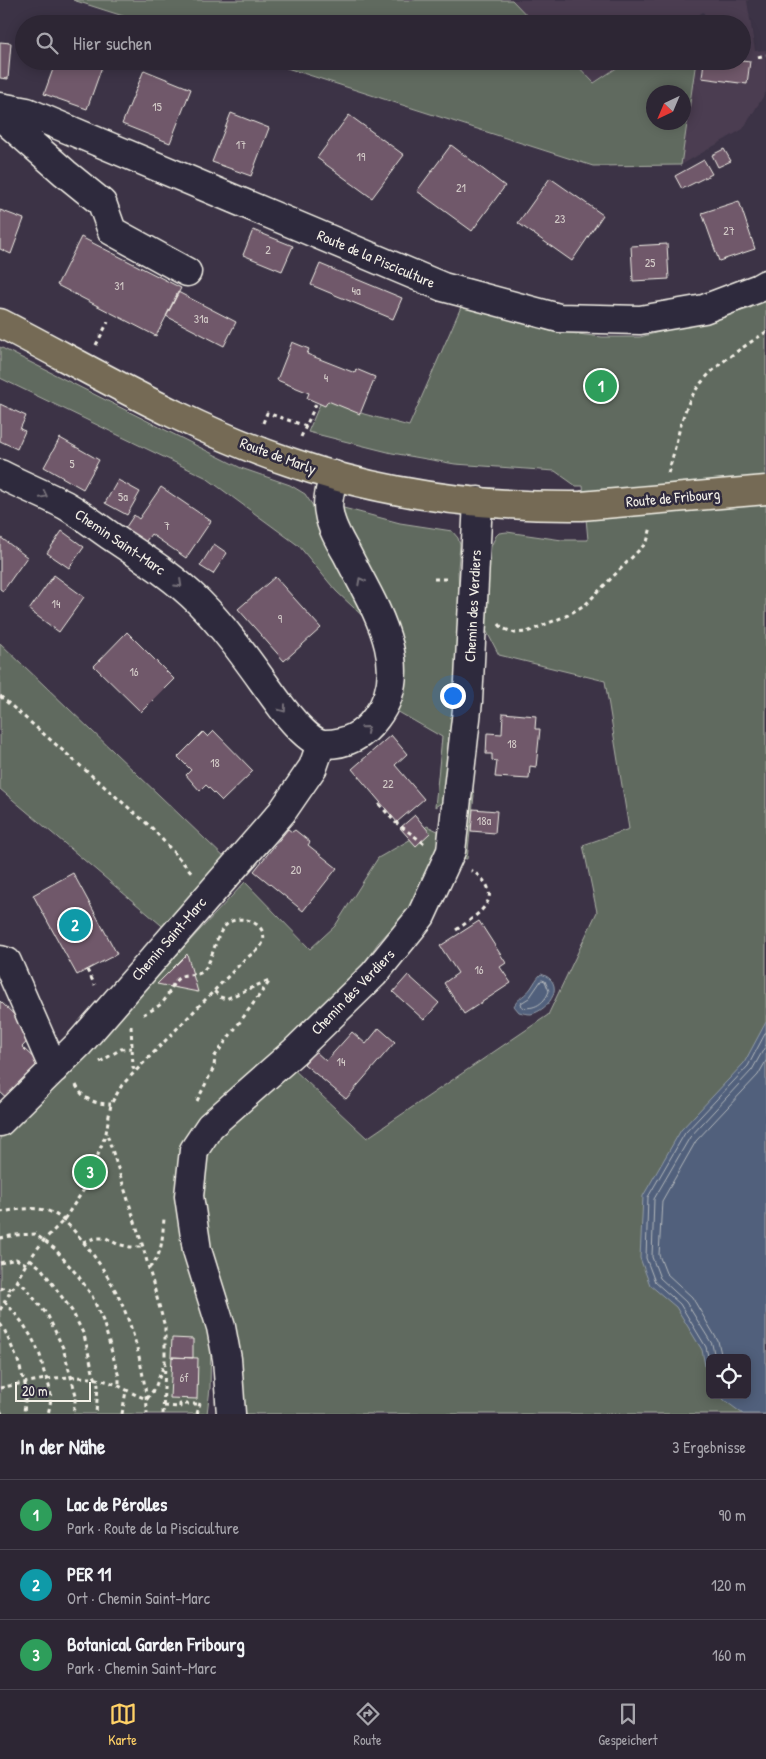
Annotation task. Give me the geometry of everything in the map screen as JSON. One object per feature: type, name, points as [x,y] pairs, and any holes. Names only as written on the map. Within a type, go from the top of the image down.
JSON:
[{"type":"main road","name":"Route de Marly","points":[[0,322],[183,418],[289,462],[334,476],[426,495],[536,506],[581,506]]},
{"type":"main road","name":"Route de Fribourg","points":[[581,506],[766,490]]},
{"type":"street","name":"Route de la Pisciculture","points":[[0,107],[27,112],[444,287],[559,318],[640,320],[704,309],[766,284]]},
{"type":"street","points":[[0,116],[102,203],[112,231],[187,272]]},
{"type":"street","name":"Chemin Saint-Marc","points":[[0,474],[66,506],[172,578],[200,603],[224,630],[296,726],[321,744],[314,767],[282,812],[78,1044],[0,1122]]},
{"type":"street","points":[[321,744],[337,744],[355,738],[370,727],[380,714],[388,693],[393,670],[388,638],[382,622],[338,539],[328,513],[329,497],[334,476]]},
{"type":"street","name":"Chemin des Verdiers","points":[[231,1414],[224,1343],[197,1250],[189,1196],[194,1150],[210,1126],[295,1051],[374,974],[421,916],[446,864],[451,852],[468,700],[478,501]]},
{"type":"street","points":[[0,960],[6,962],[54,1069]]},
{"type":"path","points":[[758,57],[766,55]]},
{"type":"path","points":[[94,348],[108,322]]},
{"type":"path","points":[[302,437],[316,404]]},
{"type":"path","points":[[263,423],[267,413],[306,426]]},
{"type":"path","points":[[502,628],[514,632],[527,632],[555,620]]},
{"type":"path","points":[[0,696],[152,828],[210,893]]},
{"type":"path","points":[[379,804],[395,822],[423,843]]},
{"type":"path","points":[[446,864],[468,868],[481,877],[488,885],[490,896],[485,907],[477,916],[456,930]]},
{"type":"path","points":[[0,1310],[26,1264],[44,1240],[63,1221],[87,1185],[106,1133],[111,1104],[122,1085],[135,1072],[244,960],[263,943],[264,937],[261,929],[253,922],[242,918],[233,920],[223,927],[209,963],[203,972],[196,975],[182,976],[174,982],[169,994],[162,1003],[136,1018],[131,1027],[133,1068],[135,1072]]},
{"type":"path","points":[[194,1107],[214,1067],[216,1056],[269,980],[226,999],[220,997],[214,991]]},
{"type":"path","points":[[97,1064],[121,1049],[132,1048]]},
{"type":"path","points":[[79,1080],[76,1085],[81,1095],[96,1104],[111,1104]]},
{"type":"path","points":[[106,1133],[143,1247],[166,1327],[163,1414]]},
{"type":"path","points":[[0,1212],[37,1209],[52,1213],[63,1221],[83,1242],[109,1277],[133,1329],[147,1391],[147,1414]]},
{"type":"path","points":[[149,1268],[158,1257],[162,1242],[164,1215]]},
{"type":"path","points":[[0,1238],[35,1234],[55,1249],[79,1277],[92,1296],[103,1322],[119,1377],[119,1386]]},
{"type":"path","points":[[83,1242],[95,1238],[106,1238],[130,1248],[143,1247]]},
{"type":"path","points":[[0,1263],[16,1259],[26,1264]]},
{"type":"path","points":[[30,1259],[41,1268],[72,1311],[84,1335],[98,1385],[96,1414]]},
{"type":"path","points":[[16,1280],[48,1316],[63,1348],[76,1395],[73,1414]]},
{"type":"path","points":[[0,1289],[11,1289]]},
{"type":"path","points":[[4,1301],[22,1320],[32,1337],[50,1385],[51,1403],[48,1414]]},
{"type":"path","points":[[0,1324],[18,1361],[26,1388],[24,1414]]},
{"type":"path","points":[[147,1399],[155,1388],[165,1362]]},
{"type":"path","points":[[0,1388],[48,1379],[71,1377],[96,1380],[119,1386],[126,1391],[147,1399]]},
{"type":"path","points":[[122,1414],[126,1391]]},
{"type":"path","points":[[197,1414],[202,1397]]},
{"type":"path","points":[[164,1406],[180,1407],[180,1404],[200,1404]]},
{"type":"path","points":[[0,1410],[2,1414]]},
{"type":"shaded area","points":[[512,0],[749,0],[747,1],[749,15],[705,15],[703,12],[698,15],[526,15]]},
{"type":"shaded area","points":[[751,26],[755,51],[766,50],[766,92],[743,129],[681,165],[686,130],[691,130],[691,92],[694,70],[751,70]]},
{"type":"shaded area","points":[[582,70],[614,70],[594,83]]},
{"type":"green space","points":[[73,0],[512,0],[526,15],[120,15]]},
{"type":"green space","points":[[293,70],[582,70],[594,83],[614,70],[695,70],[691,96],[691,85],[646,85],[646,130],[686,130],[681,165],[593,166]]},
{"type":"green space","points":[[766,299],[766,1414],[238,1414],[194,1197],[213,1133],[290,1066],[367,1138],[548,1015],[597,912],[583,845],[629,829],[605,681],[499,655],[486,630],[489,550],[496,536],[499,533],[507,532],[562,540],[588,540],[583,486],[576,486],[555,471],[455,464],[392,453],[308,432],[323,397],[364,414],[409,426],[461,307],[490,314],[501,310],[537,318],[546,330],[602,337],[640,337],[749,309]]},
{"type":"green space","points":[[0,347],[241,468],[290,485],[305,494],[313,506],[371,624],[336,591],[299,546],[205,477],[0,378]]},
{"type":"green space","points":[[336,506],[400,523],[452,531],[458,538],[460,545],[458,568],[460,628],[447,799],[435,807],[442,737],[395,710]]},
{"type":"green space","points":[[0,643],[228,861],[167,930],[0,789]]},
{"type":"green space","points":[[472,786],[474,795],[467,859],[460,858]]},
{"type":"green space","points":[[427,826],[440,832],[443,848],[412,915],[390,930],[365,962],[183,1148],[211,1337],[210,1388],[207,1414],[0,1414],[0,1136],[65,1074],[245,882],[310,949],[335,926],[378,858],[413,838]]},
{"type":"water","points":[[541,974],[549,978],[553,983],[553,996],[538,1011],[531,1014],[519,1012],[514,1006]]},
{"type":"water","points":[[766,1022],[766,1414],[743,1414],[723,1399],[751,1399],[751,1354],[706,1354],[706,1371],[702,1350],[676,1307],[650,1285],[640,1258],[643,1196],[681,1130],[744,1063]]},
{"type":"building","points":[[0,42],[11,43],[8,79],[0,78]]},
{"type":"building","points":[[53,70],[101,70],[87,109],[44,94]]},
{"type":"building","points":[[144,70],[191,89],[170,143],[122,124]]},
{"type":"building","points":[[703,70],[749,70],[747,84],[702,78]]},
{"type":"building","points":[[231,113],[269,128],[251,176],[212,162]]},
{"type":"building","points":[[349,115],[404,155],[372,198],[317,158]]},
{"type":"building","points":[[451,145],[505,186],[472,231],[417,191]]},
{"type":"building","points":[[724,149],[731,161],[718,167],[712,155]]},
{"type":"building","points":[[704,160],[712,174],[682,189],[675,176]]},
{"type":"building","points":[[550,178],[603,215],[572,261],[518,223]]},
{"type":"building","points":[[739,201],[755,249],[719,261],[702,213]]},
{"type":"building","points":[[0,210],[24,219],[11,254],[0,249]]},
{"type":"building","points":[[253,230],[293,246],[282,271],[243,255]]},
{"type":"building","points":[[81,237],[181,288],[156,336],[57,285]]},
{"type":"building","points":[[667,244],[669,279],[633,281],[631,246]]},
{"type":"building","points":[[320,264],[402,298],[393,319],[311,285]]},
{"type":"building","points":[[178,292],[236,322],[224,346],[166,316]]},
{"type":"building","points":[[292,342],[309,349],[307,354],[355,373],[356,369],[375,377],[360,414],[328,401],[325,406],[307,398],[309,393],[277,380]]},
{"type":"building","points":[[0,404],[26,416],[20,429],[25,431],[17,449],[0,441]]},
{"type":"building","points":[[60,438],[99,460],[83,489],[44,467]]},
{"type":"building","points":[[118,480],[140,492],[127,515],[105,503]]},
{"type":"building","points":[[161,487],[211,521],[186,558],[151,534],[144,544],[124,530],[134,515],[139,519]]},
{"type":"building","points":[[62,531],[84,547],[69,568],[47,553]]},
{"type":"building","points":[[0,537],[27,557],[3,591],[0,589]]},
{"type":"building","points":[[214,544],[227,553],[213,574],[200,566]]},
{"type":"building","points":[[54,575],[84,597],[59,632],[29,610]]},
{"type":"building","points":[[275,577],[321,628],[284,661],[238,609]]},
{"type":"building","points":[[127,632],[174,679],[141,712],[94,666]]},
{"type":"building","points":[[503,713],[536,716],[535,729],[540,729],[536,767],[530,766],[529,779],[495,777],[497,761],[492,760],[492,754],[486,754],[487,733],[502,734]]},
{"type":"building","points":[[214,731],[253,771],[222,801],[206,785],[200,791],[186,775],[191,770],[178,757],[203,732],[208,737]]},
{"type":"building","points":[[391,735],[407,754],[395,765],[424,799],[397,822],[352,769]]},
{"type":"building","points":[[473,809],[497,811],[495,833],[471,831]]},
{"type":"building","points":[[415,815],[430,833],[416,846],[400,828]]},
{"type":"building","points":[[288,829],[292,832],[295,830],[310,842],[308,845],[337,868],[303,911],[254,871]]},
{"type":"building","points":[[73,873],[117,954],[77,975],[33,895]]},
{"type":"building","points":[[479,921],[506,963],[500,967],[511,983],[464,1014],[444,983],[458,973],[440,946]]},
{"type":"building","points":[[187,954],[198,992],[157,984]]},
{"type":"building","points":[[408,975],[439,1003],[424,1020],[393,992]]},
{"type":"building","points":[[0,1001],[34,1034],[22,1047],[42,1066],[9,1100],[0,1092]]},
{"type":"building","points":[[379,1028],[395,1042],[346,1099],[304,1064],[315,1051],[326,1061],[352,1032],[366,1044]]},
{"type":"building","points":[[172,1338],[193,1339],[193,1358],[171,1357]]},
{"type":"building","points":[[172,1357],[198,1358],[197,1399],[170,1398]]},
{"type":"place","name":"Lac de Pérolles","points":[[601,386]]},
{"type":"place","name":"PER 11","points":[[75,925]]},
{"type":"place","name":"Botanical Garden Fribourg","points":[[90,1172]]}]
